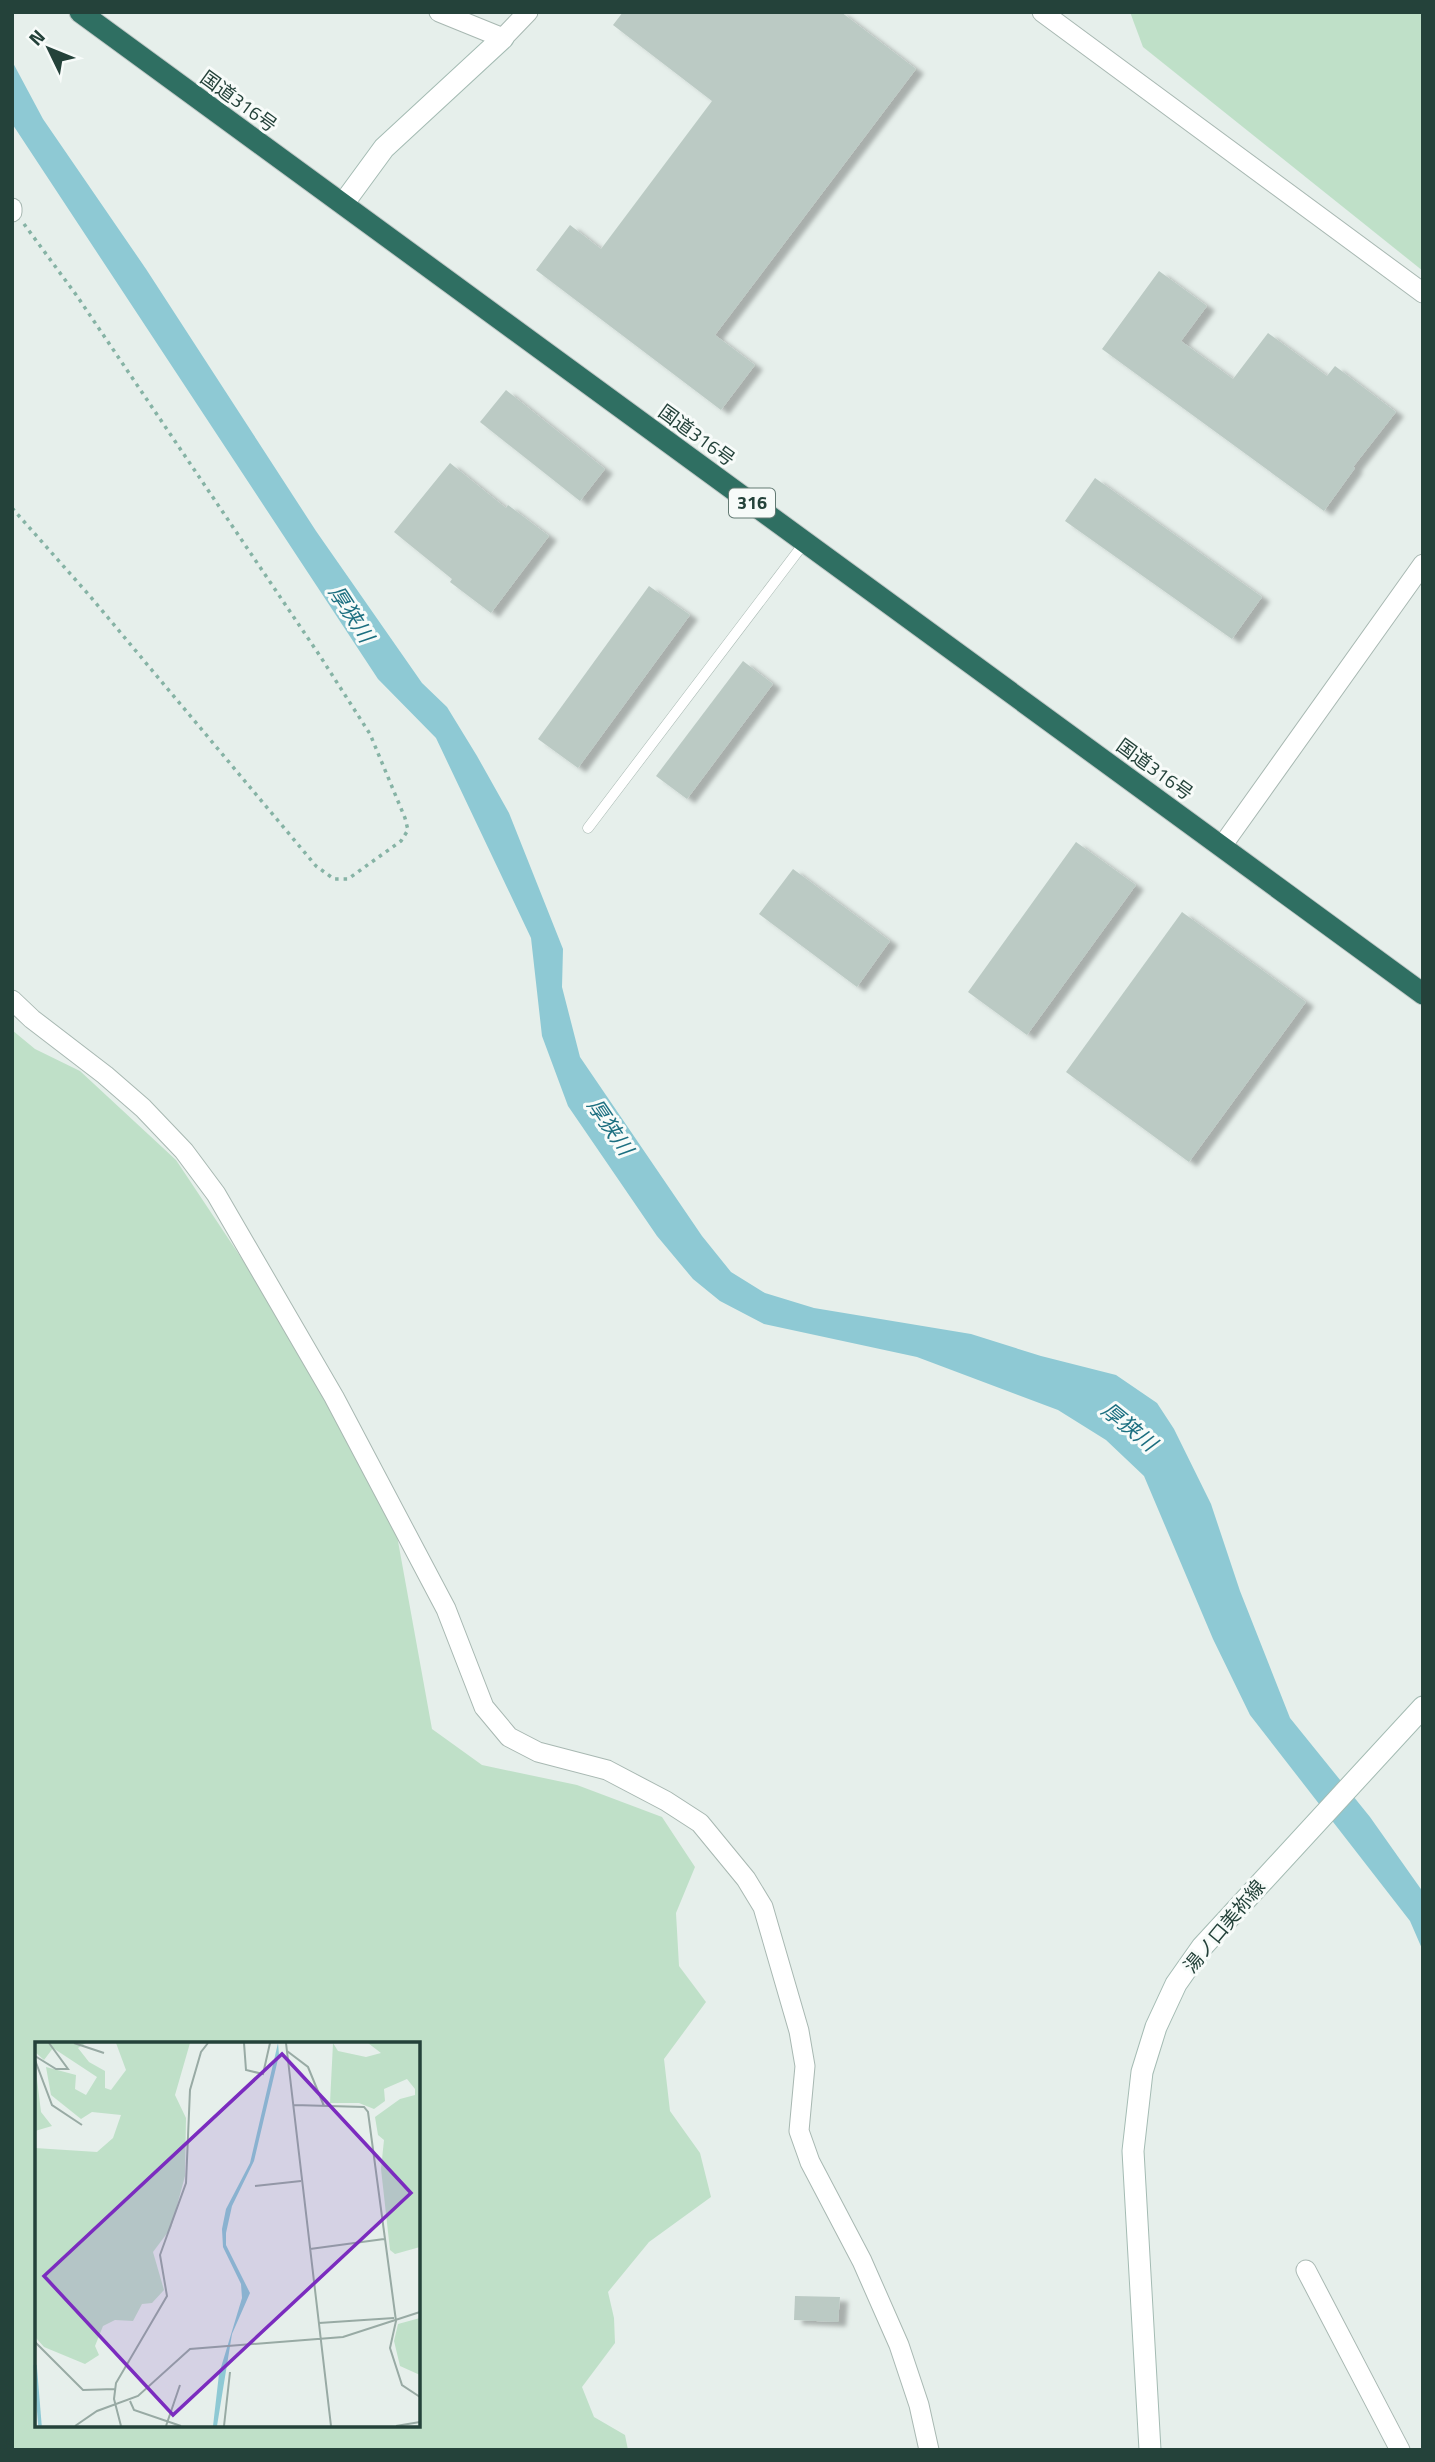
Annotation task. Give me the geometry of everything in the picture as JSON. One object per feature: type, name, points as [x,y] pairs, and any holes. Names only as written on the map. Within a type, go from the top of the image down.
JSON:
[{"type":"highway","name":"国道316号","points":[[80,12],[1423,994]]},
{"type":"main road","points":[[343,204],[384,148],[503,37]]},
{"type":"main road","name":"湯ノ口美祢線","points":[[1150,2450],[1133,2151],[1142,2072],[1156,2027],[1176,1984],[1202,1947],[1423,1707]]},
{"type":"street","points":[[439,12],[503,37],[528,12]]},
{"type":"street","points":[[1042,12],[1423,293]]},
{"type":"street","points":[[1222,846],[1423,564]]},
{"type":"street","points":[[12,1000],[143,1108],[184,1151],[216,1194],[334,1397],[446,1609],[484,1707],[509,1737],[538,1752],[607,1770],[666,1801],[700,1823],[746,1879],[763,1907],[799,2031],[805,2066],[799,2131],[810,2162],[862,2261],[899,2345],[919,2405],[929,2450]]},
{"type":"street","points":[[1306,2270],[1400,2450]]},
{"type":"lane","points":[[588,828],[805,542]]},
{"type":"path","points":[[12,508],[89,595],[316,866],[334,879],[348,879],[401,841],[408,830],[405,818],[370,734],[77,296],[13,210]]},
{"type":"green space","points":[[1130,12],[1423,12],[1423,271],[1143,47]]},
{"type":"green space","points":[[12,1030],[35,1049],[80,1071],[176,1160],[254,1277],[392,1508],[432,1729],[482,1765],[577,1785],[662,1817],[695,1867],[676,1913],[679,1966],[706,2002],[664,2059],[670,2111],[700,2153],[711,2197],[649,2242],[608,2292],[614,2318],[615,2343],[582,2387],[594,2417],[625,2435],[628,2450],[12,2450]]},
{"type":"water","name":"厚狭川","points":[[12,61],[43,119],[146,269],[316,531],[422,683],[447,707],[477,756],[509,813],[563,949],[562,987],[580,1057],[702,1236],[731,1272],[765,1293],[814,1308],[971,1334],[1041,1356],[1116,1375],[1157,1403],[1174,1429],[1211,1504],[1240,1591],[1290,1718],[1370,1817],[1423,1892],[1423,1951],[1410,1921],[1250,1715],[1213,1639],[1144,1476],[1106,1440],[1058,1410],[917,1357],[764,1324],[720,1301],[693,1279],[657,1236],[568,1106],[542,1036],[531,938],[436,738],[378,679],[13,125]]},
{"type":"building","points":[[623,12],[841,12],[916,69],[715,335],[755,365],[721,410],[536,270],[570,225],[601,249],[712,101],[613,25]]},
{"type":"building","points":[[1159,271],[1207,306],[1181,341],[1233,379],[1268,333],[1327,376],[1335,366],[1396,412],[1353,467],[1355,468],[1324,511],[1102,349]]},
{"type":"building","points":[[506,390],[605,469],[580,501],[480,422]]},
{"type":"building","points":[[450,463],[506,508],[508,505],[549,536],[491,613],[450,582],[452,579],[394,532]]},
{"type":"building","points":[[1095,478],[1262,597],[1232,639],[1065,521]]},
{"type":"building","points":[[649,586],[690,615],[578,768],[538,739]]},
{"type":"building","points":[[743,661],[773,684],[687,799],[656,776]]},
{"type":"building","points":[[1076,842],[1136,885],[1027,1035],[968,992]]},
{"type":"building","points":[[793,869],[890,941],[857,987],[759,914]]},
{"type":"building","points":[[1182,912],[1306,1002],[1189,1162],[1066,1072]]},
{"type":"building","points":[[795,2296],[840,2297],[838,2322],[794,2320]]}]
